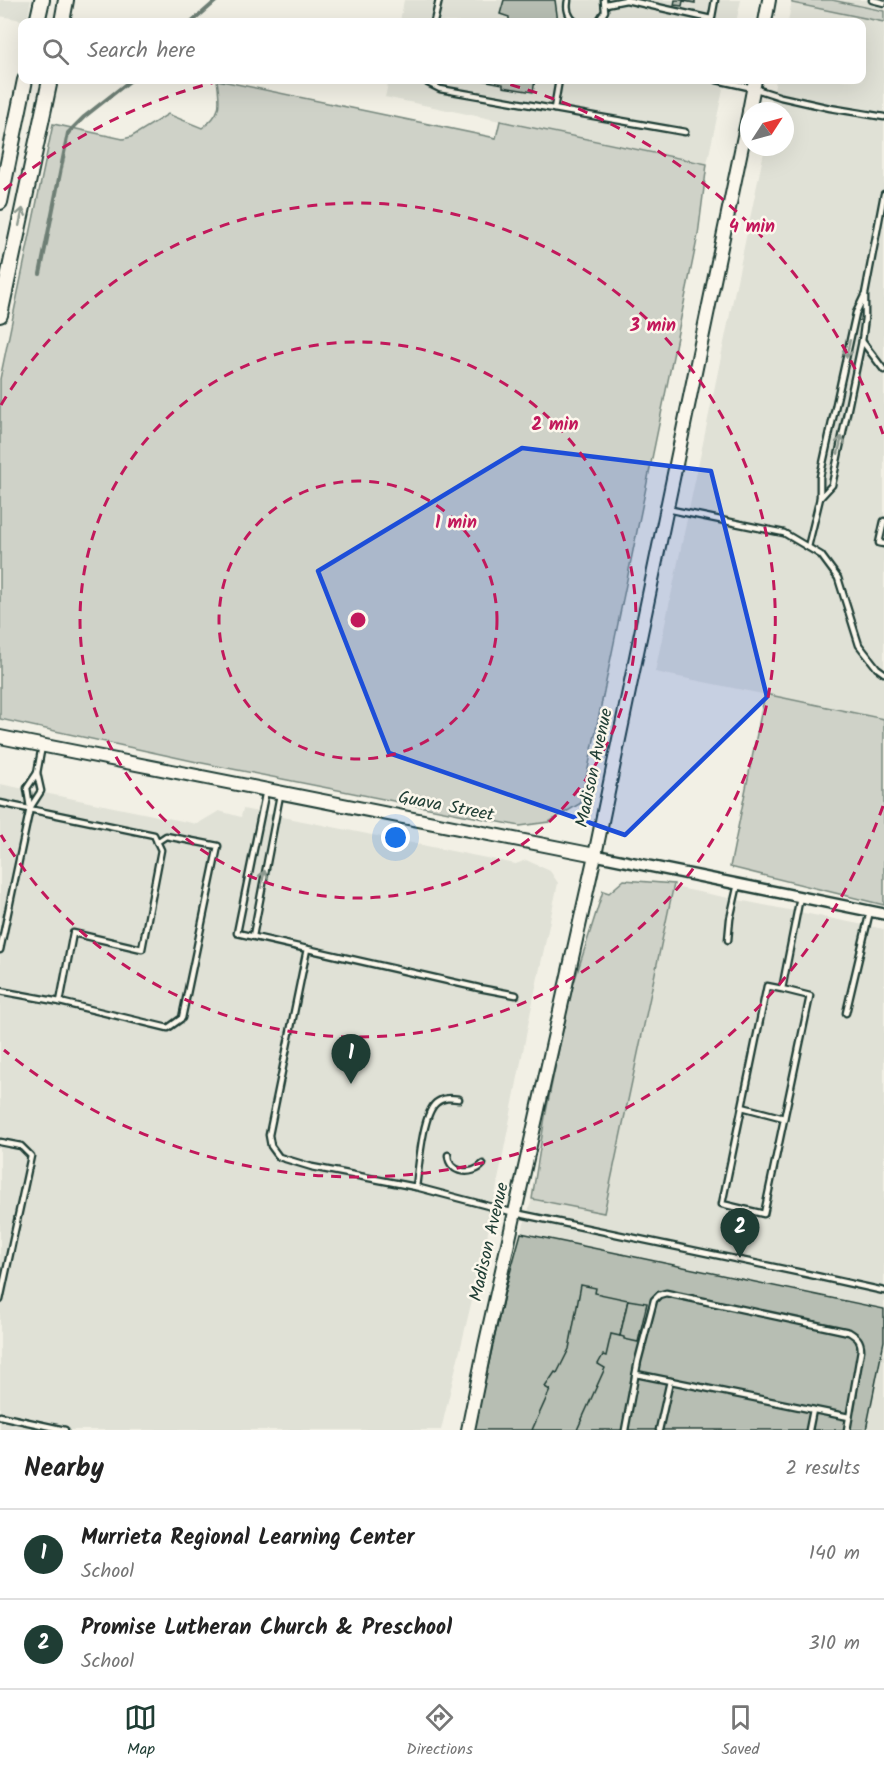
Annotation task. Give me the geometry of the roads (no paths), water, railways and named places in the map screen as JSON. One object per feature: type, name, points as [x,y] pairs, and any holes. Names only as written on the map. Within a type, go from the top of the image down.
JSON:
[{"type":"main road","points":[[38,18],[42,0]]},
{"type":"main road","points":[[63,18],[66,0]]},
{"type":"main road","points":[[0,202],[24,84]]},
{"type":"main road","points":[[0,315],[49,84]]},
{"type":"street","points":[[766,18],[769,0]]},
{"type":"street","name":"Madison Avenue","points":[[751,102],[754,84]]},
{"type":"street","name":"Madison Avenue","points":[[468,1430],[596,855],[740,155]]},
{"type":"street","name":"Guava Street","points":[[0,737],[884,914]]},
{"type":"lane","points":[[435,18],[439,0]]},
{"type":"lane","points":[[568,0],[567,9],[571,18]]},
{"type":"lane","points":[[602,18],[605,2],[626,0],[699,18]]},
{"type":"lane","points":[[712,18],[715,0]]},
{"type":"lane","points":[[872,0],[884,3]]},
{"type":"lane","points":[[430,84],[440,89],[685,132]]},
{"type":"lane","points":[[554,109],[558,84]]},
{"type":"lane","points":[[754,84],[781,97],[884,117]]},
{"type":"lane","points":[[820,498],[832,485],[862,341],[865,294],[884,194]]},
{"type":"lane","points":[[808,547],[820,498],[820,477],[856,313],[865,294]]},
{"type":"lane","points":[[862,341],[884,370]]},
{"type":"lane","points":[[667,509],[784,533],[821,555],[838,578],[859,645],[877,668],[884,673]]},
{"type":"lane","points":[[884,521],[879,543],[884,544]]},
{"type":"lane","points":[[0,950],[30,808],[27,788],[37,773],[42,746]]},
{"type":"lane","points":[[30,808],[42,791],[37,773]]},
{"type":"lane","points":[[266,790],[237,933],[516,995]]},
{"type":"lane","points":[[253,936],[280,793]]},
{"type":"lane","points":[[0,803],[154,835],[161,850],[142,949],[73,933],[60,1002]]},
{"type":"lane","points":[[0,991],[60,1002],[168,1028],[182,1018],[219,846],[166,836],[157,842]]},
{"type":"lane","points":[[728,940],[738,884]]},
{"type":"lane","points":[[782,989],[800,897]]},
{"type":"lane","points":[[846,1013],[870,911]]},
{"type":"lane","points":[[307,949],[269,1135],[271,1146],[279,1157],[312,1167],[416,1187],[515,1213],[884,1291]]},
{"type":"lane","points":[[767,986],[810,996],[764,1214],[722,1204],[742,1107],[767,986]]},
{"type":"lane","points":[[416,1187],[426,1120],[431,1109],[438,1102],[447,1098],[459,1099]]},
{"type":"lane","points":[[742,1107],[784,1118]]},
{"type":"lane","points":[[0,1142],[21,1146],[31,1156],[0,1300]]},
{"type":"lane","points":[[448,1155],[448,1162],[452,1167],[461,1171],[478,1170],[483,1164]]},
{"type":"lane","points":[[625,1430],[654,1300],[666,1293],[849,1332],[857,1337],[861,1342],[861,1350],[847,1430]]},
{"type":"lane","points":[[636,1374],[849,1417]]},
{"type":"lane","points":[[659,1430],[670,1381]]},
{"type":"lane","points":[[809,1430],[813,1410]]},
{"type":"lane","points":[[0,1416],[65,1430]]},
{"type":"waterway","points":[[197,18],[217,0]]},
{"type":"waterway","points":[[40,274],[68,133],[84,117],[126,84]]},
{"type":"place","name":"Murrieta Regional Learning Center","points":[[351,1084]]},
{"type":"place","name":"Promise Lutheran Church & Preschool","points":[[740,1258]]}]
